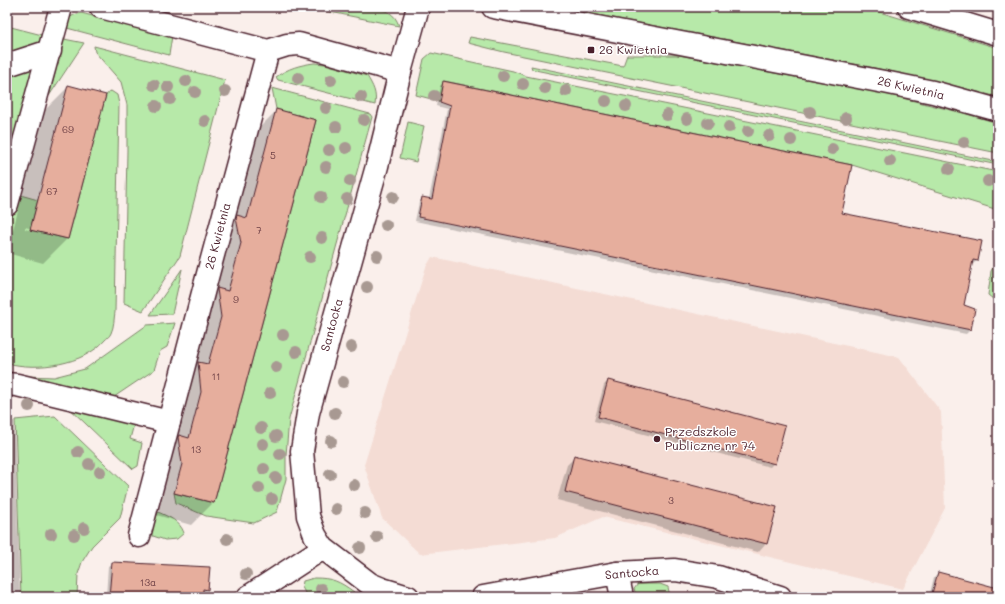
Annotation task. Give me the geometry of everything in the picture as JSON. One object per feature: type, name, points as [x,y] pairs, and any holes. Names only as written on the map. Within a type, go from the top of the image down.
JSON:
[{"type":"street","points":[[7,204],[22,144],[50,51],[61,7]]},
{"type":"street","points":[[100,7],[268,51],[287,45],[299,44],[400,72]]},
{"type":"street","name":"Santocka","points":[[408,597],[382,589],[368,590],[323,548],[315,535],[308,516],[302,451],[308,413],[418,7]]},
{"type":"street","name":"26 Kwietnia","points":[[493,7],[884,82],[940,94],[998,110]]},
{"type":"street","points":[[909,7],[998,34]]},
{"type":"street","points":[[7,65],[50,51]]},
{"type":"street","name":"26 Kwietnia","points":[[139,536],[268,51]]},
{"type":"street","points":[[7,384],[17,385],[169,422]]},
{"type":"street","points":[[248,597],[323,548]]},
{"type":"street","name":"Santocka","points":[[483,597],[617,573],[675,570],[718,577],[780,597]]},
{"type":"street","points":[[617,573],[622,597]]},
{"type":"shaded area","name":"Przedszkole Publiczne nr 74","points":[[432,257],[899,357],[941,412],[945,508],[903,589],[603,517],[555,538],[420,554],[382,518],[364,465],[426,267]]},
{"type":"green space","points":[[306,7],[376,8],[385,10],[392,14],[399,26]]},
{"type":"green space","points":[[555,7],[863,7],[998,48],[998,97],[935,81],[870,67]]},
{"type":"green space","points":[[81,13],[172,36],[169,55],[63,27],[70,17]]},
{"type":"green space","points":[[7,26],[46,36],[19,137],[7,134]]},
{"type":"green space","points":[[470,37],[623,66],[627,55],[679,55],[886,94],[998,123],[998,153],[504,52],[468,43]]},
{"type":"green space","points":[[64,39],[84,43],[49,96]]},
{"type":"green space","points":[[94,46],[225,80],[180,256],[143,311],[124,303],[127,105],[121,82],[95,52]]},
{"type":"green space","points":[[431,53],[513,71],[526,76],[998,172],[998,210],[852,165],[444,81],[439,101],[416,95],[424,59]]},
{"type":"green space","points":[[314,63],[325,64],[367,76],[374,90],[375,105],[278,80],[276,77],[294,67]]},
{"type":"green space","points":[[531,66],[998,162],[998,165],[535,70],[532,69]]},
{"type":"green space","points":[[272,88],[370,114],[372,117],[289,419],[286,479],[277,512],[254,523],[206,516],[176,503],[174,493],[214,503],[316,120],[276,109]]},
{"type":"green space","points":[[111,91],[117,95],[119,104],[115,312],[111,334],[96,348],[85,355],[59,364],[32,366],[7,363],[7,230],[17,194],[38,200],[30,230],[68,239],[106,95]]},
{"type":"green space","points":[[408,122],[424,126],[416,162],[400,158]]},
{"type":"green space","points":[[998,260],[998,303],[988,295],[991,271]]},
{"type":"green space","points":[[182,269],[172,314],[150,315]]},
{"type":"green space","points":[[175,323],[167,347],[160,351],[154,370],[111,399],[27,376],[54,377],[85,369],[147,325]]},
{"type":"green space","points":[[64,403],[134,424],[130,439],[142,443],[138,466],[133,469]]},
{"type":"green space","points":[[55,416],[128,486],[120,518],[92,546],[82,562],[78,574],[77,597],[21,597],[15,420]]},
{"type":"green space","points":[[158,512],[177,522],[184,533],[177,539],[165,540],[150,535]]},
{"type":"green space","points":[[314,578],[331,580],[344,585],[354,592],[352,597],[302,597],[306,595],[302,587],[303,581]]},
{"type":"green space","points":[[638,584],[660,584],[668,587],[670,597],[637,597],[634,589]]},
{"type":"building","points":[[443,81],[852,165],[842,213],[982,241],[978,261],[973,260],[964,305],[975,309],[971,330],[418,217],[422,197],[432,199],[450,106],[439,102]]},
{"type":"building","points":[[68,85],[106,95],[68,239],[30,230]]},
{"type":"building","points":[[276,109],[316,120],[214,503],[174,493],[182,464],[178,437],[179,435],[189,438],[201,392],[198,362],[208,364],[221,317],[217,288],[228,291],[241,243],[236,218],[237,215],[247,218]]},
{"type":"building","points":[[608,380],[785,426],[775,464],[598,417]]},
{"type":"building","points":[[574,455],[777,507],[767,544],[565,492]]},
{"type":"building","points":[[112,562],[210,567],[208,590],[203,589],[203,597],[109,597]]},
{"type":"building","points":[[938,572],[998,588],[998,597],[931,597]]},
{"type":"place","name":"26 Kwietnia","points":[[591,50]]},
{"type":"place","name":"Przedszkole Publiczne nr 74","points":[[657,439]]}]
